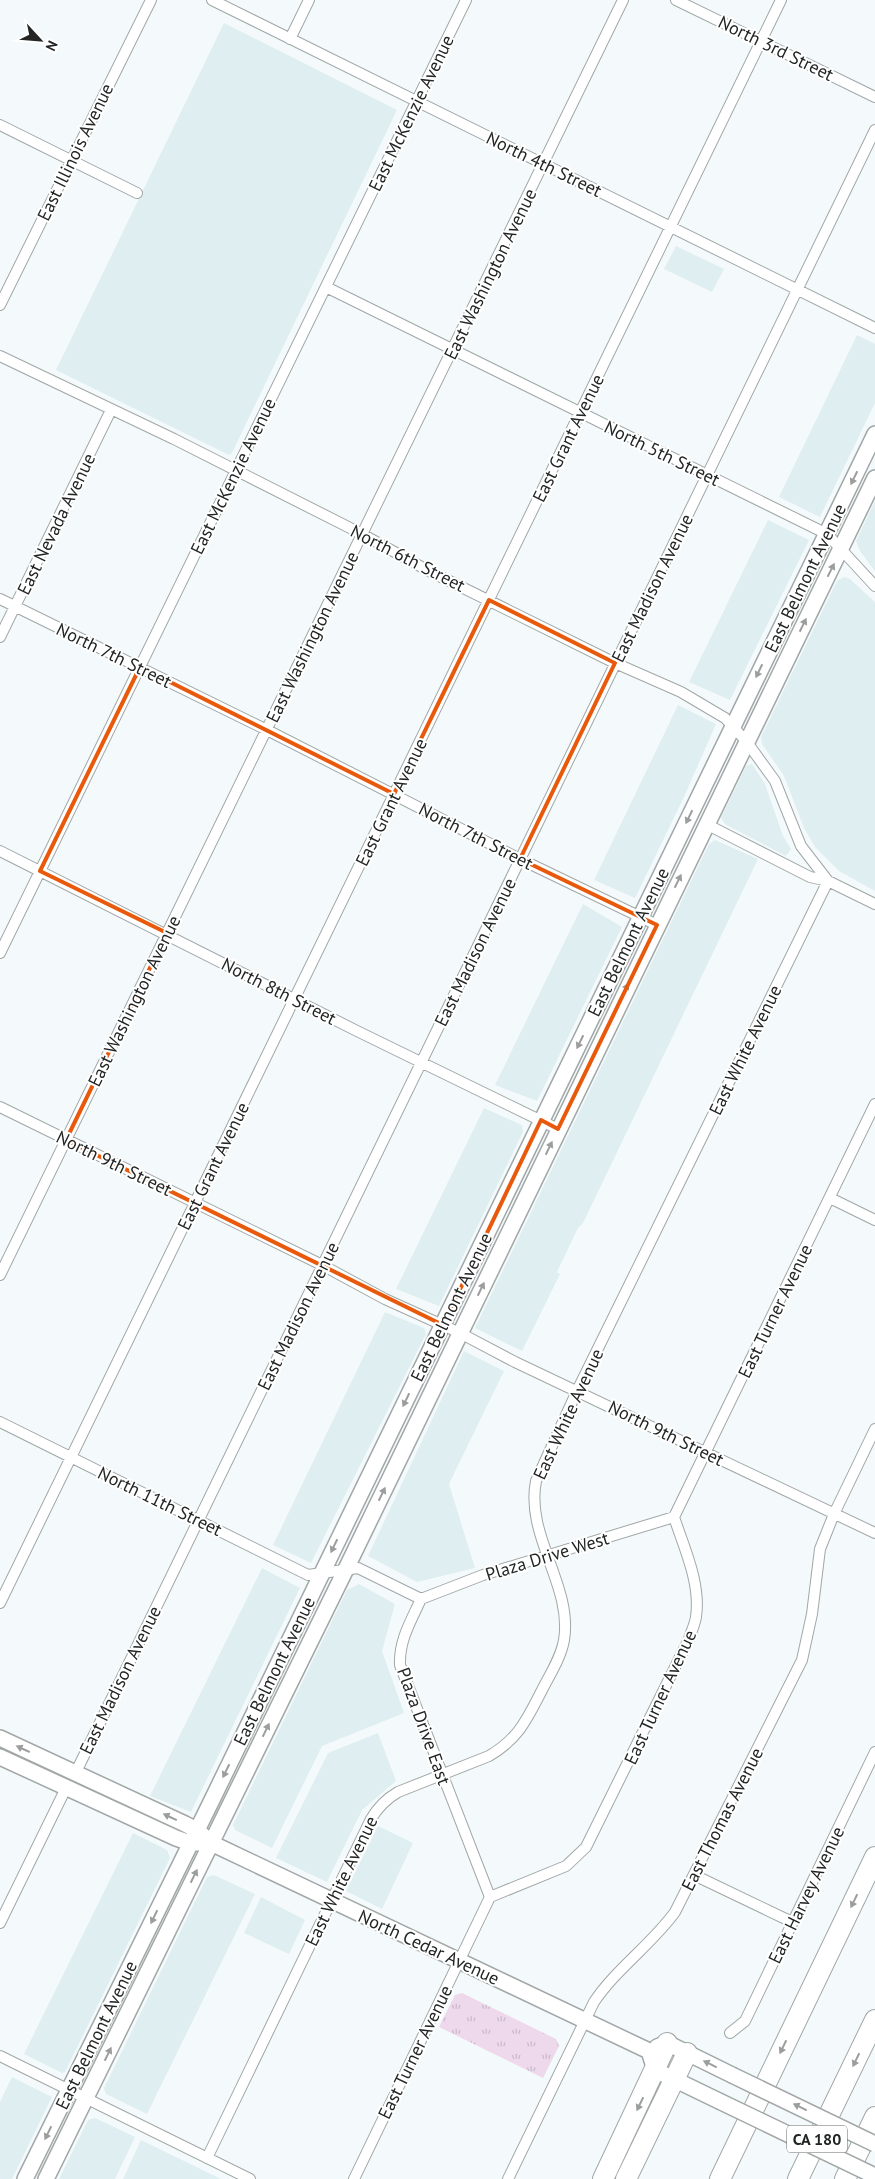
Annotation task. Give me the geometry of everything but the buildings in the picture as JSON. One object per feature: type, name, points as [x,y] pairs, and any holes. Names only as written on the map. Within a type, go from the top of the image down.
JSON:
[{"type":"highway","points":[[720,2179],[875,1857]]},
{"type":"highway","name":"CA 180","points":[[798,2179],[875,2020]]},
{"type":"highway","points":[[603,2179],[655,2070],[658,2047]]},
{"type":"highway","points":[[626,2179],[687,2053]]},
{"type":"highway","points":[[789,2179],[836,2100]]},
{"type":"highway","points":[[849,2179],[874,2119]]},
{"type":"highway","name":"CA 180","points":[[845,2179],[874,2119]]},
{"type":"main road","name":"East Belmont Avenue","points":[[25,2179],[443,1325],[875,434]]},
{"type":"main road","name":"East Belmont Avenue","points":[[46,2179],[346,1570],[875,478]]},
{"type":"main road","name":"North Cedar Avenue","points":[[0,1738],[197,1830],[211,1843],[585,2021],[658,2047],[687,2053],[875,2144]]},
{"type":"main road","name":"North Cedar Avenue","points":[[0,1757],[190,1844],[211,1843]]},
{"type":"main road","points":[[655,2070],[875,2176]]},
{"type":"street","name":"East Illinois Avenue","points":[[0,305],[151,0]]},
{"type":"street","name":"North 4th Street","points":[[212,0],[875,328]]},
{"type":"street","points":[[290,38],[309,0]]},
{"type":"street","name":"East McKenzie Avenue","points":[[0,953],[466,0]]},
{"type":"street","name":"East Washington Avenue","points":[[0,1275],[623,0]]},
{"type":"street","name":"North 3rd Street","points":[[676,0],[875,97]]},
{"type":"street","name":"East Grant Avenue","points":[[0,1603],[782,0]]},
{"type":"street","points":[[0,125],[137,192]]},
{"type":"street","name":"East Madison Avenue","points":[[75,1774],[875,130]]},
{"type":"street","name":"North 5th Street","points":[[326,287],[827,534],[875,586]]},
{"type":"street","name":"North 6th Street","points":[[0,356],[236,471],[362,534],[427,570],[615,663],[681,692],[725,718],[746,741],[775,782],[801,846],[828,880]]},
{"type":"street","name":"East Nevada Avenue","points":[[0,638],[111,410]]},
{"type":"street","name":"North 7th Street","points":[[0,599],[267,730],[520,859],[657,925]]},
{"type":"street","points":[[706,824],[810,877],[828,880],[875,904]]},
{"type":"street","name":"North 8th Street","points":[[0,851],[558,1129]]},
{"type":"street","name":"East White Avenue","points":[[206,2158],[378,1808],[386,1799],[398,1792],[489,1756],[515,1737],[525,1724],[559,1657],[564,1641],[563,1609],[548,1556],[536,1523],[534,1494],[542,1467],[828,880]]},
{"type":"street","name":"East Turner Avenue","points":[[354,2179],[490,1897],[566,1866],[586,1847],[689,1639],[696,1619],[697,1593],[674,1517],[875,1104]]},
{"type":"street","name":"North 9th Street","points":[[0,1107],[322,1265],[385,1299],[460,1333],[875,1533]]},
{"type":"street","points":[[830,1198],[875,1220]]},
{"type":"street","name":"North 11th Street","points":[[0,1422],[308,1574],[321,1573]]},
{"type":"street","name":"East Thomas Avenue","points":[[508,2179],[585,2021],[606,1985],[659,1933],[675,1912],[802,1660],[812,1614],[820,1549],[834,1514],[875,1429]]},
{"type":"street","name":"Plaza Drive West","points":[[421,1599],[483,1575],[674,1517]]},
{"type":"street","points":[[321,1573],[358,1568],[421,1599]]},
{"type":"street","name":"Plaza Drive East","points":[[421,1599],[403,1637],[399,1651],[400,1665],[490,1897]]},
{"type":"street","name":"East Harvey Avenue","points":[[730,2033],[744,2021],[875,1752]]},
{"type":"street","points":[[0,1923],[66,1788]]},
{"type":"street","points":[[694,1875],[792,1922]]},
{"type":"street","points":[[0,2056],[250,2179]]},
{"type":"highlighted area","points":[[489,600],[615,663],[520,859],[657,925],[558,1129],[541,1120],[443,1325],[66,1140],[167,933],[40,871],[140,667],[394,794]]},
{"type":"shaded area","points":[[224,23],[397,110],[232,453],[229,455],[56,370]]},
{"type":"shaded area","points":[[676,246],[724,269],[712,292],[664,269]]},
{"type":"shaded area","points":[[857,335],[875,344],[875,403],[820,517],[779,497]]},
{"type":"shaded area","points":[[875,501],[875,571],[860,551],[856,541]]},
{"type":"shaded area","points":[[768,520],[809,540],[730,700],[689,682]]},
{"type":"shaded area","points":[[844,577],[850,579],[875,602],[875,891],[839,871],[815,847],[804,828],[784,776],[762,744],[761,737],[835,585],[838,580]]},
{"type":"shaded area","points":[[678,705],[716,724],[684,797],[635,898],[594,880]]},
{"type":"shaded area","points":[[752,764],[765,784],[783,836],[791,849],[786,856],[725,824],[721,818],[746,766]]},
{"type":"shaded area","points":[[715,840],[758,859],[583,1223],[578,1228],[557,1272],[560,1274],[522,1351],[475,1328],[709,844]]},
{"type":"shaded area","points":[[583,904],[622,927],[537,1101],[495,1085]]},
{"type":"shaded area","points":[[484,1108],[522,1125],[523,1132],[439,1306],[396,1289]]},
{"type":"shaded area","points":[[385,1312],[424,1328],[426,1334],[311,1563],[273,1545]]},
{"type":"shaded area","points":[[464,1351],[504,1371],[449,1484],[475,1568],[417,1582],[368,1556]]},
{"type":"shaded area","points":[[262,1568],[300,1588],[191,1812],[150,1796]]},
{"type":"shaded area","points":[[359,1584],[395,1604],[382,1651],[404,1713],[322,1746],[272,1848],[235,1830],[233,1825],[347,1590]]},
{"type":"shaded area","points":[[378,1733],[396,1781],[362,1810],[327,1882],[276,1858],[328,1753]]},
{"type":"shaded area","points":[[378,1826],[413,1843],[382,1909],[346,1891]]},
{"type":"shaded area","points":[[133,1833],[167,1850],[170,1858],[65,2072],[62,2073],[24,2054]]},
{"type":"shaded area","points":[[214,1875],[255,1894],[147,2114],[106,2094],[104,2088],[207,1877]]},
{"type":"shaded area","points":[[261,1897],[305,1920],[289,1954],[244,1933]]},
{"type":"shaded area","points":[[12,2077],[52,2097],[12,2179],[0,2179],[0,2102]]},
{"type":"shaded area","points":[[95,2118],[135,2137],[115,2179],[59,2179],[88,2120]]},
{"type":"shaded area","points":[[141,2140],[221,2179],[123,2179]]},
{"type":"green space","points":[[462,1993],[556,2039],[559,2046],[543,2078],[439,2027],[455,1995]]}]
